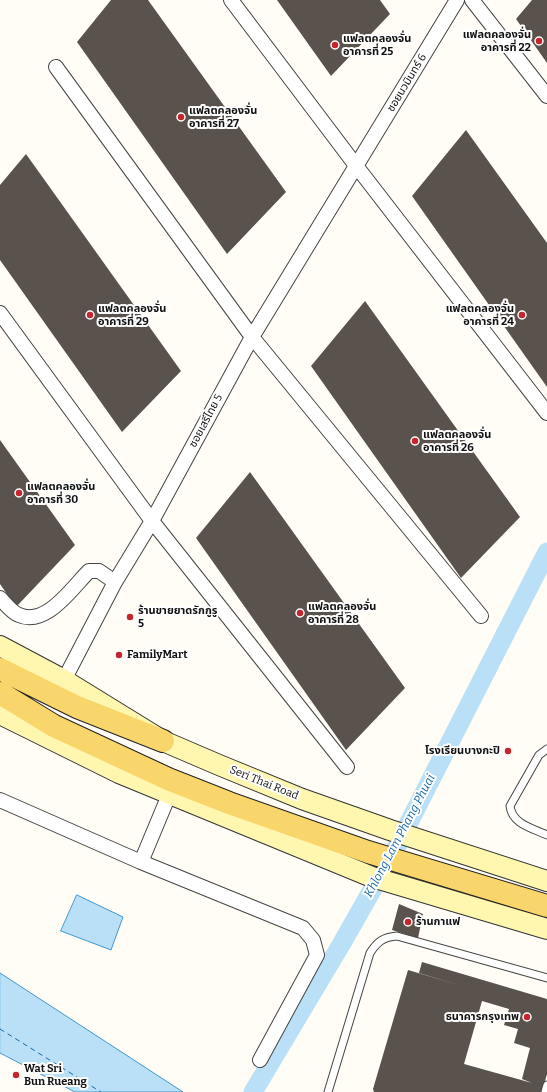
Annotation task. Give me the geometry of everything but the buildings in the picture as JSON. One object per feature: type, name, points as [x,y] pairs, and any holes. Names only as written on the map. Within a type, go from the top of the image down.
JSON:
[{"type":"main road","name":"Seri Thai Road","points":[[0,646],[64,680],[163,741],[302,799],[428,844],[547,881]]},
{"type":"main road","points":[[0,669],[77,707],[163,741]]},
{"type":"main road","points":[[0,693],[54,726],[168,779],[229,803],[368,852],[547,906]]},
{"type":"main road","points":[[0,714],[71,750],[169,795],[372,877],[411,890],[547,929]]},
{"type":"street","points":[[231,0],[357,167],[547,413]]},
{"type":"street","name":"ซอยนวมินทร์ 6","points":[[357,167],[456,0]]},
{"type":"street","points":[[472,0],[547,96]]},
{"type":"street","points":[[56,67],[252,337],[481,616]]},
{"type":"street","name":"ซอยเสรีไทย 5","points":[[64,680],[115,582],[152,521],[252,337],[357,167]]},
{"type":"street","points":[[0,313],[152,521],[347,767]]},
{"type":"street","points":[[0,598],[19,615],[33,617],[49,612],[89,572],[99,571],[115,582]]},
{"type":"street","points":[[141,862],[169,795]]},
{"type":"street","points":[[0,800],[141,862],[303,928],[313,940],[317,955],[260,1060]]},
{"type":"lane","points":[[547,750],[539,755],[510,806],[511,813],[515,820],[547,835]]},
{"type":"lane","points":[[328,1092],[370,953],[381,940],[389,936],[397,936],[547,978]]},
{"type":"lane","points":[[545,1092],[547,1085]]},
{"type":"water","points":[[77,895],[123,917],[111,950],[61,931]]},
{"type":"water","points":[[0,973],[183,1092],[75,1092],[0,1053]]},
{"type":"waterway","name":"Khlong Lam Phang Phuai","points":[[253,1092],[342,943],[397,846],[547,552]]},
{"type":"ferry route","points":[[0,1029],[101,1092]]},
{"type":"place","name":"แฟลตคลองจั่น อาคารที่ 22","points":[[539,41]]},
{"type":"place","name":"แฟลตคลองจั่น อาคารที่ 25","points":[[335,45]]},
{"type":"place","name":"แฟลตคลองจั่น อาคารที่ 27","points":[[181,117]]},
{"type":"place","name":"แฟลตคลองจั่น อาคารที่ 29","points":[[90,315]]},
{"type":"place","name":"แฟลตคลองจั่น อาคารที่ 24","points":[[522,315]]},
{"type":"place","name":"แฟลตคลองจั่น อาคารที่ 26","points":[[415,441]]},
{"type":"place","name":"แฟลตคลองจั่น อาคารที่ 30","points":[[19,493]]},
{"type":"place","name":"แฟลตคลองจั่น อาคารที่ 28","points":[[300,613]]},
{"type":"place","name":"ร้านขายยาดรักกูรู 5","points":[[130,617]]},
{"type":"place","name":"FamilyMart","points":[[119,655]]},
{"type":"place","name":"โรงเรียนบางกะปิ","points":[[508,751]]},
{"type":"place","name":"ร้านกาแฟ","points":[[408,922]]},
{"type":"place","name":"ธนาคารกรุงเทพ","points":[[527,1017]]},
{"type":"place","name":"Wat Sri Bun Rueang","points":[[16,1075]]}]
